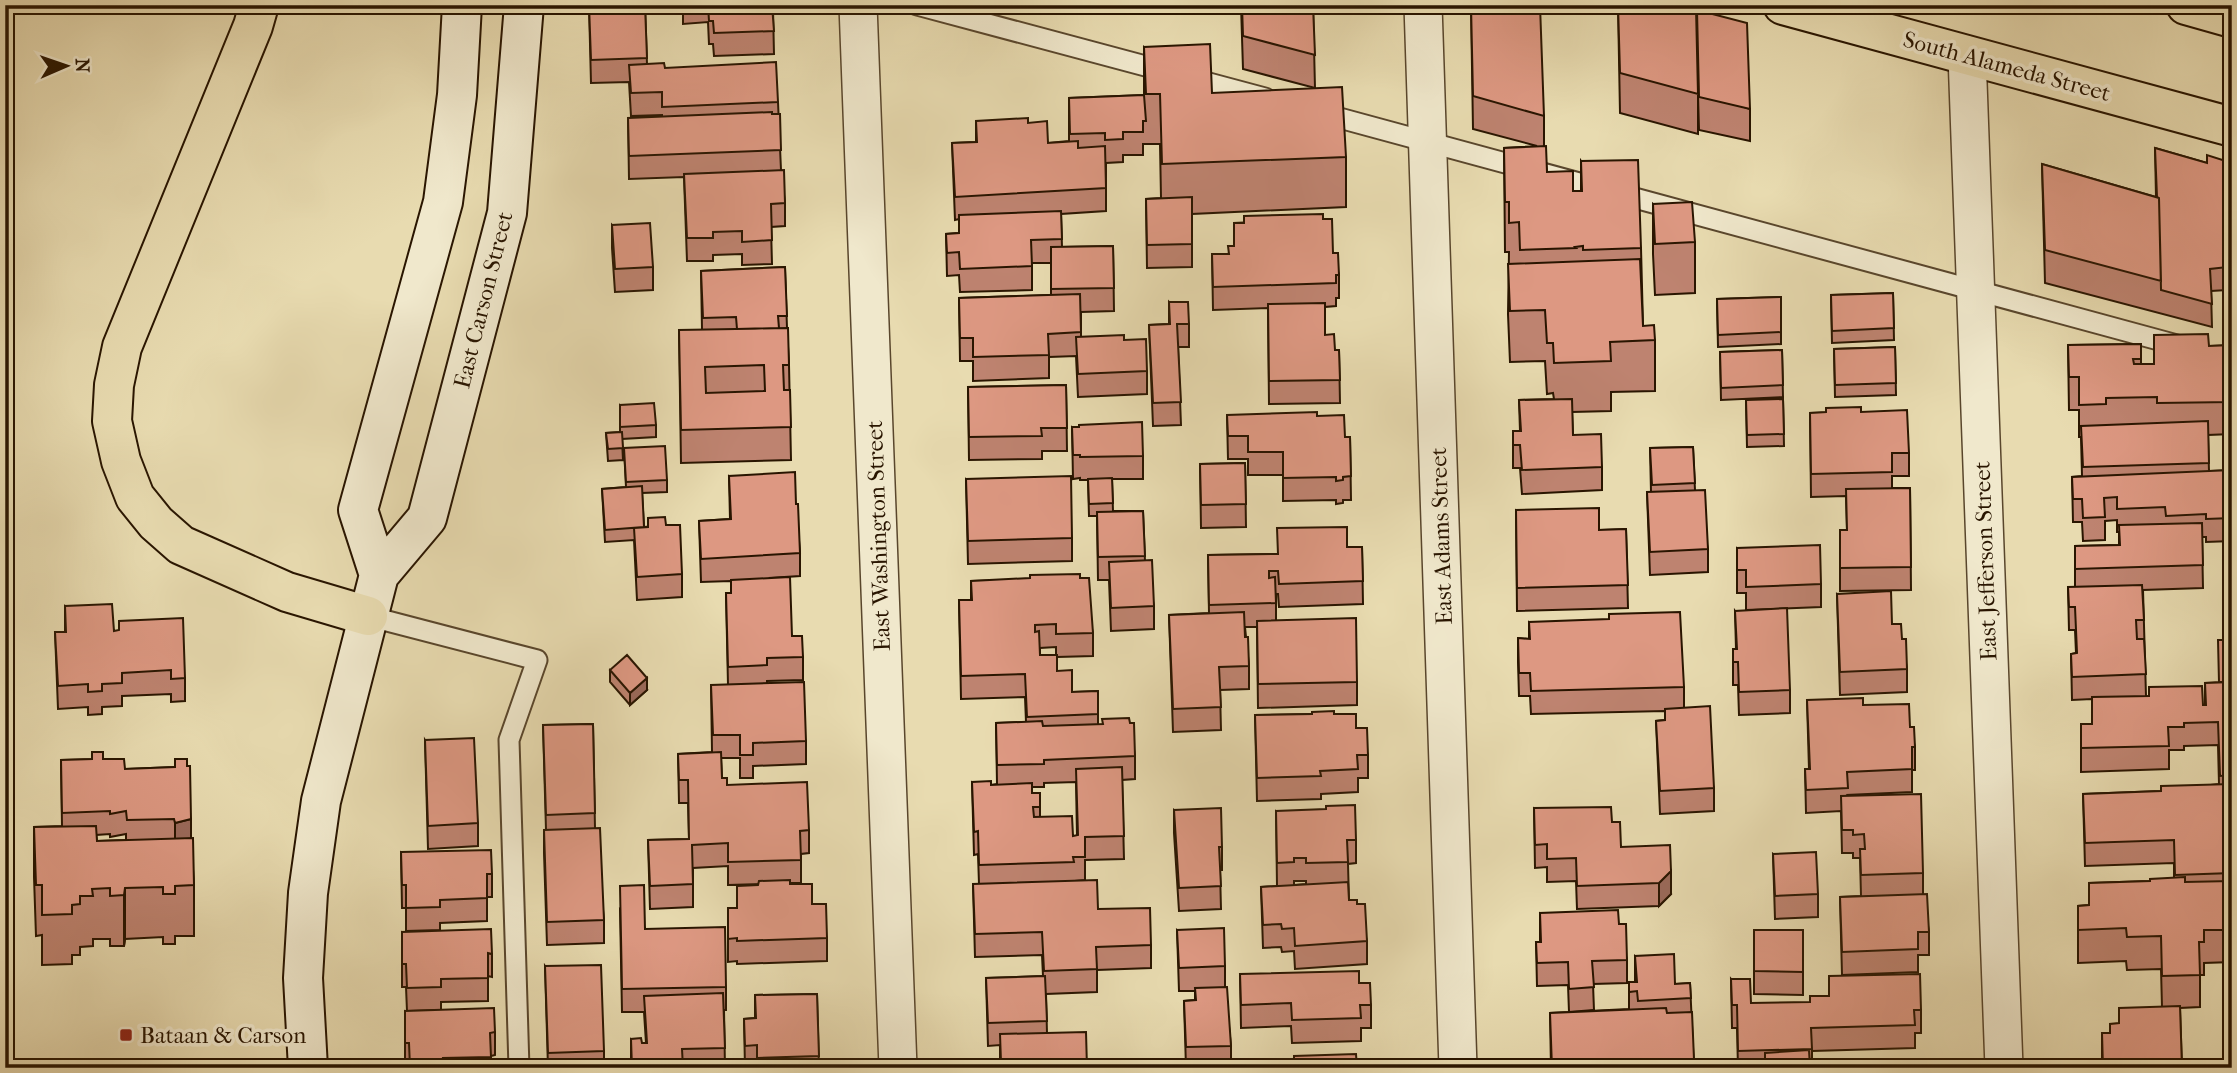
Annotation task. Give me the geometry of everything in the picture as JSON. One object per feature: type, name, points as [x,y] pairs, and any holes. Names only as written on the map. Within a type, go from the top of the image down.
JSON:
[{"type":"main road","points":[[259,5],[122,347],[114,386],[112,421],[121,461],[135,497],[156,523],[181,545],[287,592],[368,617]]},
{"type":"main road","points":[[379,575],[358,510],[443,202],[457,95],[462,5]]},
{"type":"main road","name":"East Carson Street","points":[[308,1068],[303,978],[308,893],[321,801],[379,575],[427,518],[507,213],[524,5]]},
{"type":"main road","name":"South Alameda Street","points":[[1783,5],[2232,127]]},
{"type":"main road","points":[[2186,5],[2232,18]]},
{"type":"street","name":"East Washington Street","points":[[858,5],[898,1068]]},
{"type":"street","name":"East Adams Street","points":[[1423,5],[1458,1068]]},
{"type":"street","name":"East Jefferson Street","points":[[1967,55],[2004,1068]]},
{"type":"lane","points":[[917,5],[1280,102]]},
{"type":"lane","points":[[1307,109],[2191,349]]},
{"type":"lane","points":[[368,617],[537,660],[509,740],[519,1068]]},
{"type":"building","points":[[589,5],[645,5],[647,58],[591,60]]},
{"type":"building","points":[[708,5],[772,5],[774,31],[714,33],[713,21],[709,21]]},
{"type":"building","points":[[1242,5],[1313,5],[1315,55],[1243,36]]},
{"type":"building","points":[[1471,5],[1540,5],[1544,116],[1473,96]]},
{"type":"building","points":[[1618,5],[1687,5],[1696,8],[1698,94],[1620,73]]},
{"type":"building","points":[[1697,10],[1747,23],[1750,109],[1699,97]]},
{"type":"building","points":[[1210,44],[1212,93],[1342,87],[1346,157],[1162,164],[1160,94],[1146,94],[1144,47]]},
{"type":"building","points":[[776,62],[778,102],[662,107],[662,92],[631,93],[629,65],[664,63],[665,68]]},
{"type":"building","points":[[1144,95],[1146,121],[1143,121],[1143,132],[1123,132],[1123,139],[1105,140],[1105,133],[1070,134],[1069,98]]},
{"type":"building","points":[[772,112],[780,114],[781,150],[629,156],[628,118]]},
{"type":"building","points":[[1028,118],[1028,123],[1047,121],[1048,143],[1078,141],[1078,148],[1105,146],[1106,188],[955,197],[952,143],[977,142],[976,121]]},
{"type":"building","points":[[1546,146],[1547,172],[1573,171],[1573,191],[1582,191],[1581,161],[1638,160],[1641,248],[1583,250],[1583,246],[1520,250],[1519,222],[1509,223],[1509,202],[1505,202],[1504,148]]},
{"type":"building","points":[[2155,148],[2207,163],[2207,155],[2232,163],[2232,275],[2227,275],[2227,267],[2210,269],[2212,304],[2161,290]]},
{"type":"building","points":[[2042,164],[2159,198],[2161,281],[2045,250]]},
{"type":"building","points":[[784,170],[785,203],[771,204],[772,240],[742,242],[742,231],[713,232],[713,238],[687,238],[684,174]]},
{"type":"building","points":[[1192,197],[1192,244],[1147,245],[1146,199]]},
{"type":"building","points":[[1692,202],[1695,242],[1655,244],[1653,204]]},
{"type":"building","points":[[1061,211],[1062,239],[1031,240],[1032,266],[960,269],[959,252],[947,253],[946,234],[959,233],[959,215]]},
{"type":"building","points":[[1323,214],[1323,219],[1332,219],[1333,253],[1338,253],[1339,275],[1336,275],[1336,283],[1213,287],[1212,254],[1229,254],[1228,246],[1234,246],[1234,223],[1244,223],[1244,216]]},
{"type":"building","points":[[650,223],[653,267],[615,269],[612,225]]},
{"type":"building","points":[[1113,246],[1114,288],[1051,289],[1051,247]]},
{"type":"building","points":[[1640,259],[1643,326],[1654,325],[1655,340],[1610,342],[1611,361],[1554,363],[1553,343],[1547,343],[1545,310],[1510,311],[1508,264]]},
{"type":"building","points":[[785,267],[787,316],[778,316],[779,328],[737,329],[736,317],[703,318],[701,271]]},
{"type":"building","points":[[1893,293],[1894,328],[1832,331],[1831,295]]},
{"type":"building","points":[[1080,294],[1081,332],[1048,334],[1049,355],[973,357],[973,338],[960,338],[959,298]]},
{"type":"building","points":[[1781,297],[1781,332],[1718,335],[1717,299]]},
{"type":"building","points":[[1169,302],[1188,302],[1189,324],[1177,324],[1181,402],[1153,403],[1149,325],[1170,324]]},
{"type":"building","points":[[1325,303],[1325,335],[1334,334],[1335,350],[1339,350],[1340,380],[1269,381],[1268,304]]},
{"type":"building","points":[[788,328],[789,365],[783,365],[784,390],[790,390],[791,427],[681,430],[679,330]],"holes":[[[764,365],[765,391],[706,393],[705,367]]]},
{"type":"building","points":[[2208,334],[2209,346],[2232,345],[2232,402],[2157,403],[2157,397],[2106,398],[2106,404],[2079,405],[2079,377],[2069,377],[2068,345],[2141,344],[2141,359],[2133,359],[2134,364],[2154,364],[2154,335]]},
{"type":"building","points":[[1124,335],[1124,340],[1146,339],[1147,371],[1078,374],[1076,337]]},
{"type":"building","points":[[1895,347],[1896,383],[1835,385],[1834,349]]},
{"type":"building","points":[[1782,350],[1783,385],[1721,388],[1720,352]]},
{"type":"building","points":[[1066,385],[1067,428],[1041,428],[1042,436],[969,437],[968,387]]},
{"type":"building","points":[[1572,399],[1573,435],[1601,434],[1602,467],[1522,470],[1520,445],[1513,445],[1513,431],[1521,431],[1519,400]]},
{"type":"building","points":[[1783,399],[1784,434],[1747,435],[1746,400]]},
{"type":"building","points":[[654,403],[656,425],[620,427],[620,405]]},
{"type":"building","points":[[1861,407],[1861,412],[1907,410],[1909,453],[1892,453],[1892,472],[1811,474],[1810,413],[1826,412],[1826,408]]},
{"type":"building","points":[[1317,412],[1317,416],[1344,415],[1345,437],[1350,437],[1351,476],[1343,477],[1343,480],[1336,481],[1336,477],[1283,478],[1283,452],[1248,452],[1248,436],[1228,436],[1227,415]]},
{"type":"building","points":[[2208,421],[2209,463],[2083,467],[2081,426]]},
{"type":"building","points":[[1142,422],[1143,456],[1073,455],[1072,427]]},
{"type":"building","points":[[622,432],[623,448],[608,449],[606,433]]},
{"type":"building","points":[[665,446],[667,480],[626,482],[624,448]]},
{"type":"building","points":[[1693,447],[1695,483],[1652,485],[1650,448]]},
{"type":"building","points":[[1245,463],[1246,504],[1201,505],[1200,464]]},
{"type":"building","points":[[2232,470],[2232,518],[2206,519],[2206,514],[2166,516],[2165,507],[2117,509],[2117,497],[2104,498],[2105,517],[2083,518],[2082,499],[2073,499],[2072,477]]},
{"type":"building","points":[[795,472],[800,553],[701,559],[699,521],[731,519],[729,476]]},
{"type":"building","points":[[1071,476],[1072,538],[968,541],[966,479]]},
{"type":"building","points":[[1112,478],[1113,503],[1089,504],[1088,479]]},
{"type":"building","points":[[642,486],[644,527],[605,530],[602,489]]},
{"type":"building","points":[[1910,488],[1911,567],[1840,568],[1840,530],[1847,530],[1846,489]]},
{"type":"building","points":[[1705,490],[1708,549],[1650,552],[1647,492]]},
{"type":"building","points":[[1599,508],[1599,530],[1626,529],[1628,585],[1517,588],[1516,510]]},
{"type":"building","points":[[1143,511],[1145,556],[1098,557],[1097,512]]},
{"type":"building","points":[[665,517],[666,525],[680,525],[682,574],[637,577],[634,528],[648,527],[648,518]]},
{"type":"building","points":[[2202,523],[2203,565],[2075,569],[2075,546],[2120,545],[2119,525]]},
{"type":"building","points":[[1347,527],[1347,547],[1362,547],[1363,581],[1279,584],[1278,571],[1269,571],[1269,578],[1275,577],[1276,603],[1209,605],[1208,555],[1278,554],[1277,528]]},
{"type":"building","points":[[1820,545],[1821,584],[1746,587],[1746,570],[1737,570],[1737,548]]},
{"type":"building","points":[[1152,560],[1154,606],[1111,608],[1109,562]]},
{"type":"building","points":[[1080,574],[1080,578],[1089,578],[1093,633],[1056,634],[1056,624],[1035,625],[1035,632],[1039,631],[1040,655],[1057,655],[1057,671],[1072,670],[1072,692],[1098,691],[1098,714],[1027,717],[1025,674],[961,676],[959,600],[972,600],[971,581],[1030,578],[1030,575]]},
{"type":"building","points":[[790,577],[792,636],[802,636],[803,657],[767,658],[767,665],[728,667],[726,593],[731,593],[731,580]]},
{"type":"building","points":[[2142,585],[2144,620],[2136,620],[2137,639],[2144,639],[2146,674],[2072,677],[2071,654],[2077,653],[2075,607],[2069,607],[2068,587]]},
{"type":"building","points":[[1891,591],[1892,624],[1901,624],[1902,639],[1906,639],[1907,669],[1840,672],[1837,594]]},
{"type":"building","points":[[112,604],[114,631],[119,630],[119,621],[183,618],[185,678],[171,679],[171,670],[122,673],[122,683],[102,684],[102,691],[88,692],[88,684],[58,686],[55,632],[66,632],[65,606]]},
{"type":"building","points":[[1787,608],[1790,690],[1739,692],[1738,662],[1733,662],[1733,649],[1737,649],[1735,611]]},
{"type":"building","points":[[1244,612],[1249,666],[1219,667],[1221,707],[1173,709],[1169,615]]},
{"type":"building","points":[[1680,612],[1684,687],[1531,691],[1530,673],[1519,673],[1518,638],[1530,639],[1529,622],[1609,619],[1609,614]]},
{"type":"building","points":[[1356,618],[1357,682],[1258,684],[1257,621]]},
{"type":"building","points":[[2218,640],[2232,640],[2232,682],[2219,682]]},
{"type":"building","points":[[627,655],[647,678],[630,693],[610,670]]},
{"type":"building","points":[[804,682],[806,741],[753,743],[753,755],[740,755],[740,735],[713,735],[711,685]]},
{"type":"building","points":[[2232,682],[2232,775],[2220,776],[2218,722],[2184,723],[2184,727],[2168,727],[2169,746],[2081,748],[2081,724],[2092,724],[2092,697],[2149,696],[2149,687],[2202,686],[2203,705],[2206,705],[2205,683]]},
{"type":"building","points":[[1863,698],[1863,705],[1909,704],[1910,727],[1914,727],[1915,747],[1912,747],[1912,769],[1847,772],[1848,788],[1806,790],[1805,769],[1810,769],[1807,700]]},
{"type":"building","points":[[1710,706],[1714,788],[1660,791],[1656,721],[1665,720],[1665,709]]},
{"type":"building","points":[[1334,711],[1334,714],[1356,714],[1356,728],[1367,728],[1368,755],[1357,755],[1358,769],[1320,771],[1321,776],[1257,778],[1255,715]]},
{"type":"building","points":[[1129,718],[1130,723],[1134,723],[1135,756],[997,765],[996,723],[1042,721],[1043,726],[1103,724],[1102,719]]},
{"type":"building","points":[[593,724],[595,813],[546,815],[543,725]]},
{"type":"building","points":[[474,738],[478,823],[428,826],[425,740]]},
{"type":"building","points":[[92,752],[103,752],[103,759],[124,759],[125,769],[175,767],[175,759],[187,759],[187,766],[190,766],[191,819],[175,823],[174,819],[127,820],[126,811],[110,814],[110,811],[62,813],[61,760],[92,759]]},
{"type":"building","points":[[721,752],[722,778],[727,778],[727,785],[807,782],[809,830],[800,831],[801,860],[728,862],[728,843],[692,845],[693,884],[650,886],[648,840],[689,839],[688,780],[679,780],[678,754]]},
{"type":"building","points":[[1122,767],[1124,836],[1085,837],[1085,857],[1073,857],[1074,862],[979,865],[978,831],[974,832],[972,782],[991,781],[991,785],[1032,783],[1032,793],[1040,793],[1040,807],[1033,807],[1034,817],[1072,816],[1073,836],[1078,835],[1076,769]]},
{"type":"building","points":[[2232,784],[2232,873],[2175,875],[2174,840],[2085,843],[2083,794],[2161,791],[2161,786]]},
{"type":"building","points":[[1921,794],[1923,873],[1861,875],[1860,849],[1865,849],[1864,834],[1853,835],[1853,830],[1842,830],[1841,796]]},
{"type":"building","points":[[1355,805],[1356,840],[1347,840],[1348,862],[1306,863],[1306,858],[1294,858],[1294,862],[1277,863],[1276,811]]},
{"type":"building","points":[[1611,807],[1612,822],[1620,822],[1621,847],[1670,845],[1671,871],[1659,883],[1577,886],[1576,858],[1547,859],[1547,844],[1535,845],[1534,808]]},
{"type":"building","points":[[1221,808],[1221,886],[1179,888],[1174,810]]},
{"type":"building","points":[[96,826],[97,841],[193,838],[194,885],[175,886],[175,894],[163,894],[163,887],[125,888],[124,895],[110,896],[110,888],[92,889],[93,896],[80,896],[80,904],[72,905],[72,914],[42,915],[42,885],[36,885],[34,827]]},
{"type":"building","points":[[600,828],[604,920],[547,922],[544,830]]},
{"type":"building","points":[[491,850],[492,874],[487,874],[487,898],[440,900],[440,907],[406,908],[401,852]]},
{"type":"building","points":[[1816,852],[1818,894],[1775,896],[1773,854]]},
{"type":"building","points":[[5,861],[8,916],[5,916]]},
{"type":"building","points":[[2185,877],[2185,882],[2232,881],[2232,930],[2204,930],[2204,942],[2199,942],[2200,975],[2162,976],[2161,936],[2127,937],[2126,928],[2078,930],[2078,906],[2089,905],[2089,883]]},
{"type":"building","points":[[790,880],[790,884],[812,884],[812,904],[826,904],[827,938],[728,939],[728,908],[737,908],[737,886],[758,885],[759,881]]},
{"type":"building","points":[[1097,880],[1098,909],[1150,908],[1151,945],[1096,947],[1097,969],[1044,971],[1042,932],[975,934],[973,884]]},
{"type":"building","points":[[1348,882],[1349,900],[1365,904],[1367,941],[1295,946],[1294,928],[1282,929],[1281,924],[1263,925],[1261,887]]},
{"type":"building","points":[[644,885],[645,929],[725,927],[726,987],[622,989],[620,886]]},
{"type":"building","points":[[1927,894],[1929,932],[1918,932],[1918,949],[1842,952],[1840,897]]},
{"type":"building","points":[[1618,910],[1619,924],[1626,924],[1627,960],[1592,961],[1594,987],[1569,989],[1568,962],[1537,963],[1536,942],[1541,942],[1540,913]]},
{"type":"building","points":[[1224,928],[1225,966],[1179,968],[1177,930]]},
{"type":"building","points":[[491,929],[492,954],[488,953],[488,978],[441,979],[441,987],[407,988],[406,964],[402,964],[402,932]]},
{"type":"building","points":[[1754,930],[1803,930],[1803,972],[1754,971]]},
{"type":"building","points":[[1674,954],[1675,984],[1690,983],[1691,998],[1638,1001],[1637,991],[1629,992],[1629,982],[1637,982],[1635,956]]},
{"type":"building","points":[[601,965],[604,1051],[548,1053],[545,966]]},
{"type":"building","points":[[1359,971],[1359,983],[1370,983],[1371,1005],[1360,1005],[1361,1018],[1292,1020],[1291,1003],[1241,1005],[1240,974]]},
{"type":"building","points":[[1920,974],[1921,1010],[1914,1010],[1915,1025],[1811,1028],[1812,1049],[1738,1051],[1737,1005],[1732,1005],[1731,979],[1750,979],[1751,1003],[1810,1002],[1810,996],[1829,996],[1829,976]]},
{"type":"building","points":[[1045,976],[1047,1021],[988,1023],[986,978]]},
{"type":"building","points":[[2226,986],[2232,986],[2232,1026],[2228,1026]]},
{"type":"building","points":[[1227,987],[1231,1046],[1186,1047],[1184,1001],[1196,1000],[1195,988]]},
{"type":"building","points":[[723,993],[725,1048],[682,1049],[683,1068],[632,1068],[631,1039],[641,1038],[642,1043],[647,1043],[644,996]]},
{"type":"building","points":[[817,994],[819,1056],[757,1058],[757,1045],[745,1046],[744,1019],[756,1018],[755,995]]},
{"type":"building","points":[[2180,1006],[2182,1068],[2103,1068],[2102,1033],[2110,1033],[2110,1024],[2119,1023],[2119,1008]]},
{"type":"building","points":[[494,1008],[495,1032],[490,1033],[491,1057],[443,1058],[444,1066],[410,1067],[409,1043],[405,1043],[405,1011]]},
{"type":"building","points":[[1666,1008],[1667,1013],[1692,1012],[1694,1059],[1668,1060],[1668,1068],[1552,1068],[1550,1013]]},
{"type":"building","points":[[1086,1032],[1087,1068],[993,1068],[993,1063],[1001,1062],[1000,1034]]},
{"type":"building","points":[[1809,1050],[1810,1068],[1765,1068],[1765,1053]]},
{"type":"building","points":[[1356,1054],[1357,1068],[1255,1068],[1255,1062],[1294,1061],[1294,1056]]},
{"type":"building","points":[[1922,1063],[1922,1068],[1849,1068],[1852,1065]]},
{"type":"place","name":"Bataan & Carson","points":[[126,1035]]}]
